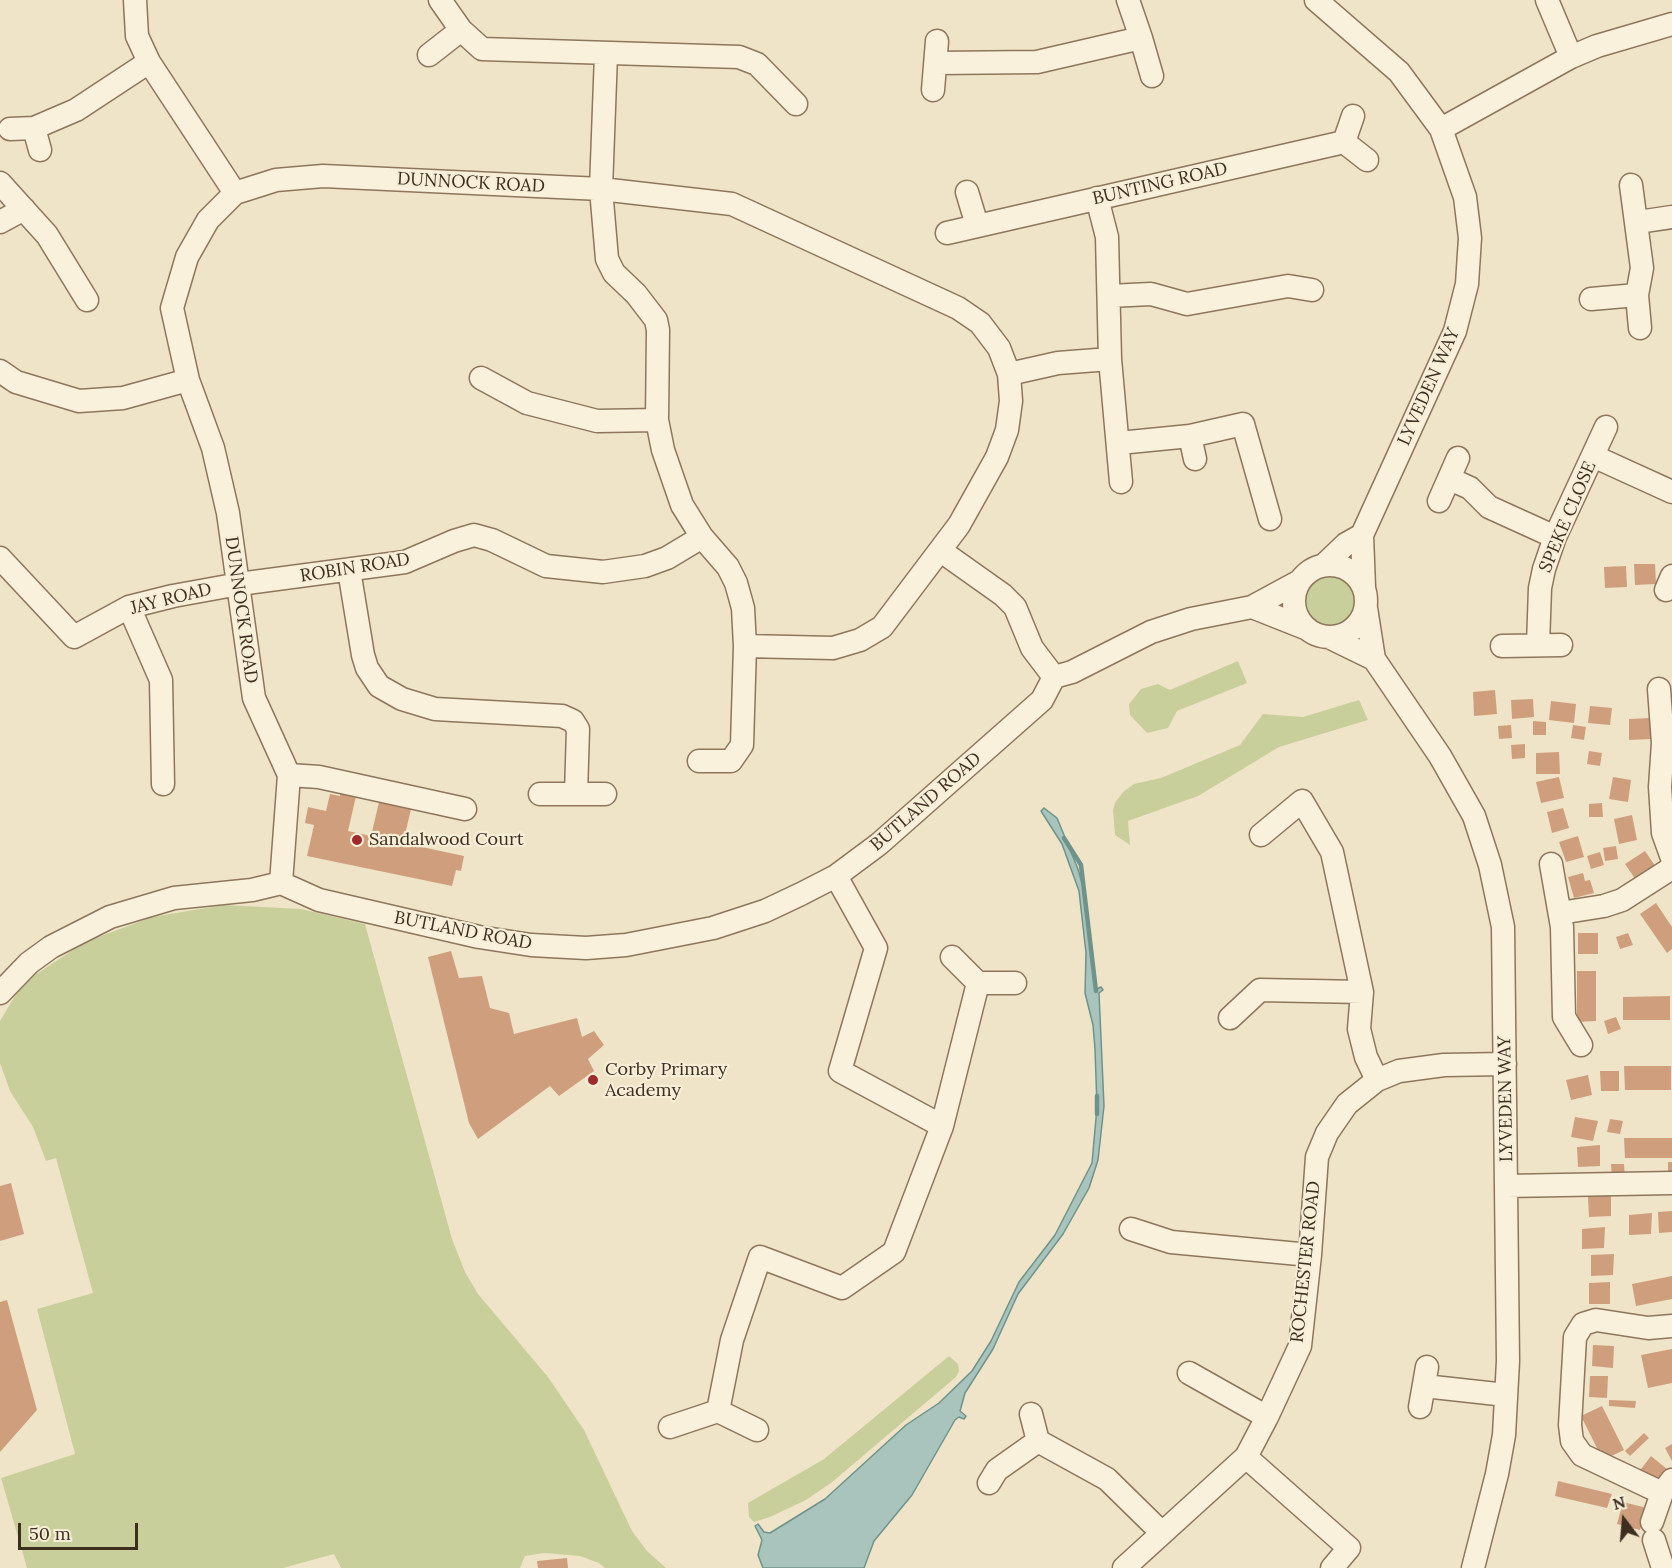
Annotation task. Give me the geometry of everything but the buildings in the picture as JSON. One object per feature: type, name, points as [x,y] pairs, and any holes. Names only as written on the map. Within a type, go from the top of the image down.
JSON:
[{"type":"street","points":[[135,0],[137,36],[149,62],[235,193]]},
{"type":"street","points":[[440,0],[461,30],[482,49],[739,57],[757,64],[796,104]]},
{"type":"street","points":[[1128,0],[1152,75]]},
{"type":"street","name":"LYVEDEN WAY","points":[[1316,0],[1398,72],[1441,129],[1465,197],[1470,238],[1467,284],[1455,331],[1362,535],[1365,598],[1374,659],[1460,788],[1484,845],[1497,889],[1503,927],[1507,1186],[1506,1395],[1497,1474],[1473,1568]]},
{"type":"street","points":[[1547,0],[1571,57]]},
{"type":"street","points":[[1441,129],[1571,57],[1597,46],[1672,24]]},
{"type":"street","points":[[429,55],[461,30]]},
{"type":"street","points":[[933,90],[937,52],[1037,62],[1141,38]]},
{"type":"street","points":[[606,54],[601,189],[607,259],[614,273],[647,306],[658,330],[657,420],[675,489],[702,537],[728,567],[740,594],[745,646],[742,745],[731,761],[699,761]]},
{"type":"street","points":[[10,129],[37,139],[76,110],[149,62]]},
{"type":"street","points":[[1353,116],[1344,142],[1366,160]]},
{"type":"street","name":"BUNTING ROAD","points":[[947,233],[1344,142]]},
{"type":"street","name":"DUNNOCK ROAD","points":[[281,883],[289,775],[254,698],[228,513],[213,448],[188,380],[172,308],[187,257],[208,220],[235,193],[276,180],[323,176],[601,189],[732,204],[958,308],[980,323],[999,348],[1009,374],[1011,401],[1007,430],[997,458],[941,551],[882,627],[860,640],[833,648],[745,646]]},
{"type":"street","points":[[0,183],[47,235],[87,300]]},
{"type":"street","points":[[1631,185],[1638,222],[1642,268],[1637,295],[1640,328]]},
{"type":"street","points":[[967,192],[977,225]]},
{"type":"street","points":[[1097,198],[1107,237],[1110,359],[1121,482]]},
{"type":"street","points":[[0,222],[24,209]]},
{"type":"street","points":[[1638,222],[1672,217]]},
{"type":"street","points":[[1109,296],[1151,294],[1187,304],[1288,286],[1312,290]]},
{"type":"street","points":[[1591,299],[1637,295]]},
{"type":"street","points":[[1009,374],[1058,363],[1110,359]]},
{"type":"street","points":[[0,371],[16,382],[79,401],[123,398],[188,380]]},
{"type":"street","points":[[481,378],[527,403],[597,421],[657,420]]},
{"type":"street","points":[[1119,443],[1190,436],[1243,424],[1270,519]]},
{"type":"street","name":"SPEKE CLOSE","points":[[1538,645],[1540,588],[1555,537],[1606,427]]},
{"type":"street","points":[[1190,436],[1196,459]]},
{"type":"street","points":[[1593,456],[1672,492]]},
{"type":"street","points":[[1439,501],[1458,458]]},
{"type":"street","points":[[1450,479],[1470,488],[1489,507],[1555,537]]},
{"type":"street","name":"ROBIN ROAD","points":[[239,584],[405,562],[474,535],[492,540],[546,566],[584,572],[625,571],[667,558],[702,537]]},
{"type":"street","name":"LYVEDEN WAY","points":[[1324,566],[1346,544],[1362,535]]},
{"type":"street","points":[[941,551],[1003,596],[1014,607],[1032,648],[1054,677],[1072,672],[1151,632],[1191,619],[1252,607],[1300,581],[1313,569],[1324,566],[1346,568],[1356,575],[1365,598],[1357,627],[1348,633],[1331,638]]},
{"type":"street","name":"JAY ROAD","points":[[0,558],[74,637],[129,607],[239,584]]},
{"type":"street","points":[[349,570],[363,655],[367,668],[379,686],[402,699],[435,710],[562,716],[573,721],[578,729],[576,794]]},
{"type":"street","points":[[1300,581],[1294,597],[1294,608],[1305,628]]},
{"type":"street","points":[[129,607],[161,680],[163,784]]},
{"type":"street","points":[[1252,607],[1317,635],[1331,638],[1374,659]]},
{"type":"street","points":[[1502,646],[1561,645]]},
{"type":"street","name":"BUTLAND ROAD","points":[[281,883],[318,900],[479,937],[531,945],[586,948],[662,940],[713,928],[765,910],[836,876],[904,823],[1042,700],[1054,677]]},
{"type":"street","points":[[1659,689],[1663,743],[1660,787],[1664,833],[1672,858]]},
{"type":"street","points":[[289,775],[319,777],[465,808]]},
{"type":"street","points":[[540,794],[605,794]]},
{"type":"street","points":[[1261,835],[1302,801],[1332,852],[1362,992],[1359,1029],[1366,1056],[1377,1080]]},
{"type":"street","points":[[1551,864],[1560,914],[1564,1017],[1581,1045]]},
{"type":"street","points":[[1560,914],[1604,906],[1622,900],[1672,868]]},
{"type":"street","points":[[836,876],[876,948],[840,1071],[942,1126]]},
{"type":"street","points":[[0,993],[29,963],[51,947],[110,917],[174,898],[252,890],[281,883]]},
{"type":"street","points":[[952,957],[978,983],[1016,983]]},
{"type":"street","points":[[718,1411],[732,1340],[760,1257],[842,1288],[894,1251],[942,1126],[978,983]]},
{"type":"street","points":[[1230,1018],[1260,990],[1362,992]]},
{"type":"street","name":"ROCHESTER ROAD","points":[[1124,1568],[1246,1456],[1268,1417],[1299,1346],[1320,1151],[1327,1133],[1347,1104],[1377,1080],[1399,1071],[1420,1067],[1505,1064]]},
{"type":"street","points":[[1507,1186],[1672,1183]]},
{"type":"street","points":[[1131,1229],[1171,1242],[1310,1255]]},
{"type":"street","points":[[1663,1568],[1653,1531],[1667,1486],[1582,1455],[1572,1441],[1570,1425],[1575,1337],[1583,1324],[1596,1320],[1648,1328],[1672,1326]]},
{"type":"street","points":[[1189,1372],[1268,1417]]},
{"type":"street","points":[[1424,1387],[1506,1395]]},
{"type":"street","points":[[670,1427],[718,1411],[757,1430]]},
{"type":"street","points":[[1031,1414],[1038,1441],[1107,1479],[1162,1533]]},
{"type":"street","points":[[989,1483],[997,1470],[1038,1441]]},
{"type":"street","points":[[1246,1456],[1349,1548],[1332,1568]]},
{"type":"green space","points":[[1331,574],[1345,578],[1353,586],[1357,600],[1353,614],[1345,622],[1331,626],[1317,622],[1309,614],[1305,600],[1309,586],[1317,578]]},
{"type":"green space","points":[[1238,661],[1247,683],[1177,711],[1168,728],[1147,733],[1130,715],[1129,704],[1141,689],[1158,684],[1170,690]]},
{"type":"green space","points":[[1359,700],[1368,720],[1279,747],[1198,796],[1128,821],[1130,845],[1115,835],[1113,810],[1115,803],[1123,792],[1134,784],[1161,778],[1240,745],[1263,714],[1303,717]]},
{"type":"green space","points":[[224,905],[301,909],[365,924],[452,1239],[465,1272],[478,1294],[548,1377],[584,1430],[632,1531],[647,1551],[666,1568],[605,1568],[599,1563],[580,1556],[544,1553],[525,1556],[520,1568],[341,1568],[334,1554],[283,1568],[27,1568],[1,1478],[75,1454],[37,1309],[93,1293],[56,1158],[46,1161],[33,1127],[10,1091],[0,1063],[0,1021],[16,994],[35,975],[85,942],[152,917]]},
{"type":"green space","points":[[949,1356],[958,1364],[959,1371],[956,1377],[831,1483],[806,1500],[770,1517],[754,1522],[749,1517],[748,1503],[824,1459]]},
{"type":"water","points":[[1044,808],[1057,818],[1078,869],[1083,887],[1094,981],[1097,989],[1101,987],[1103,990],[1099,993],[1104,1106],[1098,1160],[1089,1188],[1063,1234],[1018,1294],[993,1349],[965,1393],[960,1411],[966,1416],[964,1419],[959,1417],[955,1420],[912,1495],[874,1541],[864,1568],[763,1568],[758,1555],[762,1540],[755,1526],[758,1524],[764,1532],[770,1533],[825,1499],[906,1425],[939,1403],[972,1371],[991,1341],[1019,1282],[1055,1235],[1092,1163],[1097,1107],[1095,1049],[1093,1025],[1085,993],[1086,953],[1079,891],[1062,844],[1041,811]]},
{"type":"waterway","points":[[1064,838],[1081,865],[1096,991]]},
{"type":"waterway","points":[[1097,1096],[1097,1114]]},
{"type":"place","name":"Sandalwood Court","points":[[357,840]]},
{"type":"place","name":"Corby Primary Academy","points":[[593,1080]]}]
